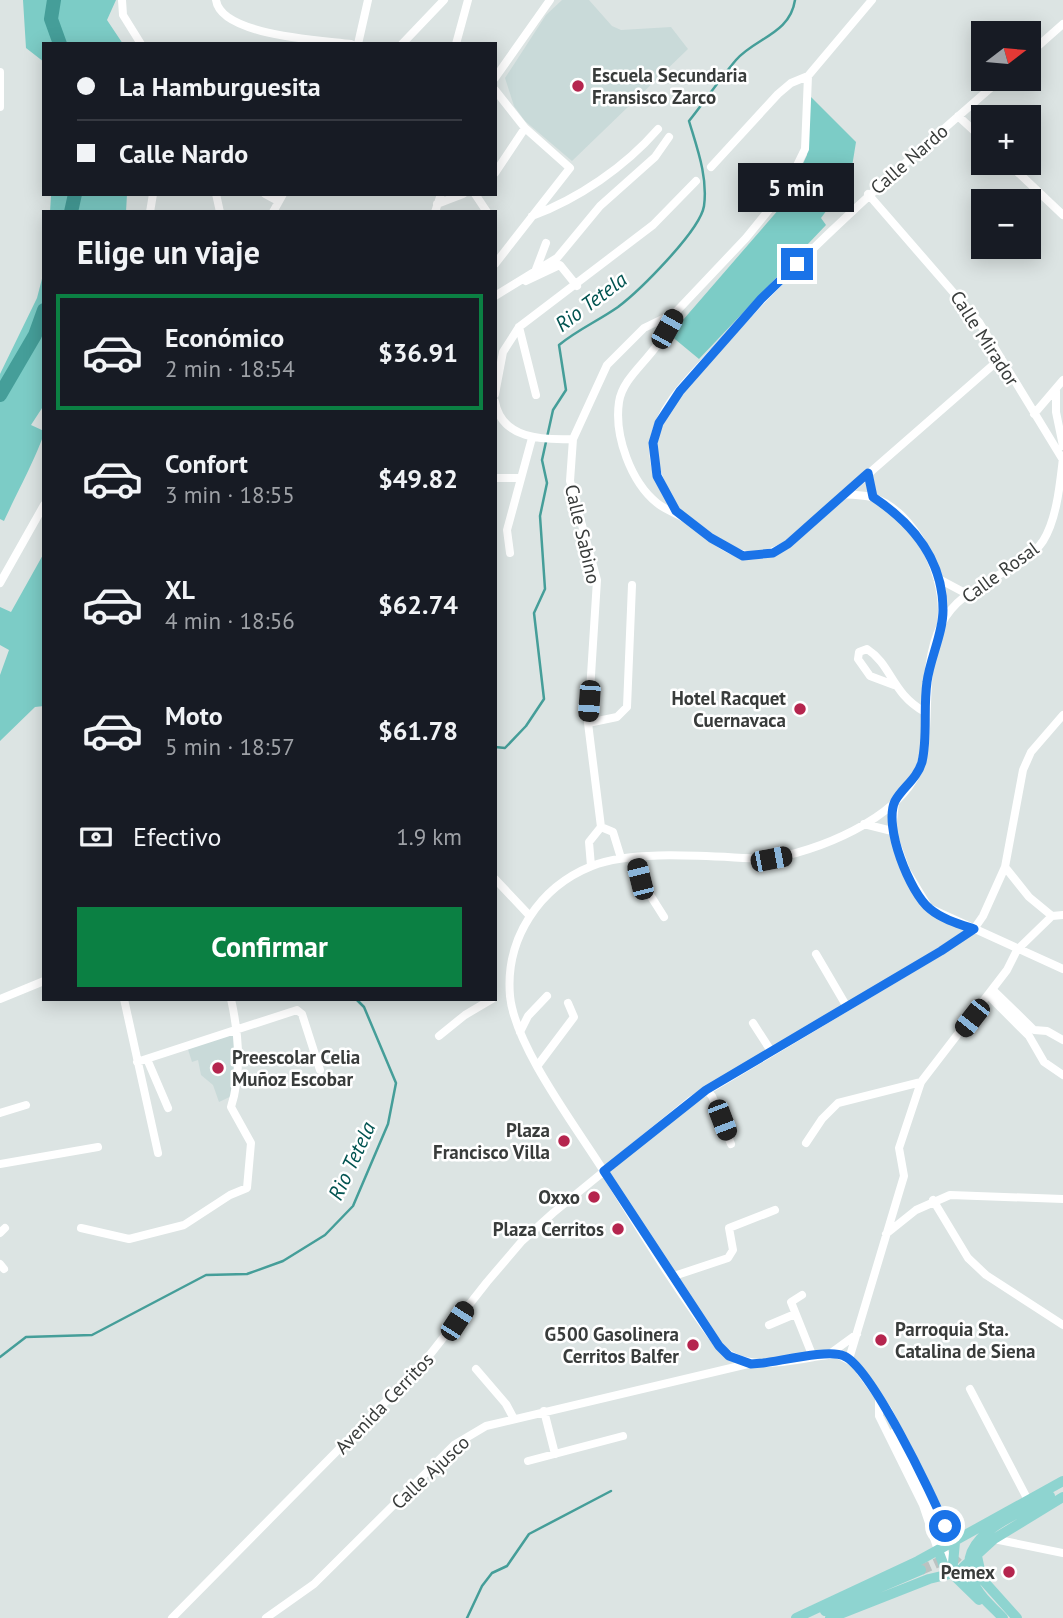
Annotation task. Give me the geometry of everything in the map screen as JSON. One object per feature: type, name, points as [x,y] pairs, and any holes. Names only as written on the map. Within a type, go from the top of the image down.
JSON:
[{"type":"main road","points":[[796,1618],[955,1542],[1028,1500],[1062,1486]]},
{"type":"main road","points":[[1003,1618],[976,1589],[967,1556],[983,1535],[1062,1486]]},
{"type":"main road","points":[[830,1618],[945,1572],[963,1570],[994,1539],[1063,1497]]},
{"type":"main road","points":[[993,1520],[989,1529],[994,1539]]},
{"type":"main road","points":[[955,1542],[976,1556],[982,1579],[1017,1618]]},
{"type":"main road","points":[[945,1572],[955,1542]]},
{"type":"main road","points":[[937,1550],[945,1572],[976,1589],[1010,1618]]},
{"type":"main road","points":[[810,1618],[921,1570]]},
{"type":"main road","points":[[979,1571],[970,1576],[996,1618]]},
{"type":"street","points":[[121,0],[122,15],[140,42]]},
{"type":"street","points":[[216,0],[222,13],[240,24],[287,36],[346,42]]},
{"type":"street","points":[[356,42],[368,0]]},
{"type":"street","points":[[404,42],[444,0]]},
{"type":"street","points":[[457,42],[468,0]]},
{"type":"street","points":[[497,75],[550,0]]},
{"type":"street","points":[[710,167],[778,93],[791,83],[808,76],[872,0]]},
{"type":"street","points":[[1041,45],[1061,29]]},
{"type":"street","points":[[0,72],[0,107]]},
{"type":"street","name":"Calle Sabino","points":[[591,866],[589,842],[601,827],[588,723],[597,580],[569,481],[573,439],[607,365],[644,328],[675,313],[746,238],[785,190],[799,165],[806,134],[808,76]]},
{"type":"street","name":"Calle Nardo","points":[[676,511],[657,476],[653,443],[667,407],[761,299],[868,194],[987,91]]},
{"type":"street","points":[[497,93],[525,128],[570,168],[497,261]]},
{"type":"street","points":[[958,116],[971,128]]},
{"type":"street","points":[[497,170],[525,128]]},
{"type":"street","points":[[531,216],[588,188],[646,142],[658,129]]},
{"type":"street","points":[[497,295],[557,258],[600,206],[648,163],[669,137]]},
{"type":"street","points":[[1021,175],[1063,215]]},
{"type":"street","points":[[497,384],[503,352],[519,327],[577,286],[653,225],[696,181]]},
{"type":"street","name":"Calle Mirador","points":[[868,194],[956,292],[1001,358],[1063,459]]},
{"type":"street","points":[[436,208],[459,196]]},
{"type":"street","points":[[535,272],[546,243]]},
{"type":"street","points":[[513,284],[538,278],[560,265],[577,286]]},
{"type":"street","points":[[675,313],[658,345],[627,383],[619,401],[625,453],[640,486],[659,505],[676,511],[732,552],[756,556],[773,553],[788,544],[1001,358]]},
{"type":"street","points":[[519,327],[536,395]]},
{"type":"street","points":[[1034,414],[1063,380]]},
{"type":"street","points":[[1056,391],[1056,412],[1063,446]]},
{"type":"street","points":[[497,406],[507,425],[534,438],[573,439]]},
{"type":"street","points":[[510,553],[507,530],[520,478],[534,438]]},
{"type":"street","name":"Calle Rosal","points":[[528,914],[564,883],[591,866],[621,858],[771,859],[821,847],[864,824],[896,800],[914,780],[920,766],[927,681],[941,625],[967,594],[1042,542],[1049,527],[1063,459]]},
{"type":"street","points":[[868,473],[873,497]]},
{"type":"street","points":[[497,478],[520,478]]},
{"type":"street","points":[[649,495],[663,488]]},
{"type":"street","points":[[844,494],[873,497],[914,530],[929,554],[937,578],[943,610],[941,625]]},
{"type":"street","points":[[0,583],[42,509]]},
{"type":"street","points":[[937,578],[967,594]]},
{"type":"street","points":[[588,723],[617,717],[627,707],[632,584]]},
{"type":"street","points":[[894,685],[870,676],[858,659],[859,652],[867,649],[872,652],[907,701],[925,712]]},
{"type":"street","points":[[974,929],[1005,867],[1023,770],[1031,752],[1063,715]]},
{"type":"street","points":[[896,800],[892,831],[906,870],[929,908],[1063,969]]},
{"type":"street","points":[[864,824],[892,831]]},
{"type":"street","name":"Calle Sabino","points":[[601,827],[613,832],[621,858]]},
{"type":"street","points":[[635,858],[640,879],[664,918]]},
{"type":"street","points":[[1005,867],[1029,897],[1052,916]]},
{"type":"street","points":[[497,881],[528,914],[513,955],[510,996],[520,1032],[604,1171],[719,1346],[729,1356],[751,1364]]},
{"type":"street","points":[[849,1359],[905,1172],[900,1148],[921,1082],[991,993],[1017,950],[1052,916],[1063,915]]},
{"type":"street","name":"Avenida Cerritos","points":[[172,1618],[421,1366],[464,1309],[522,1241],[706,1090],[974,929]]},
{"type":"street","points":[[816,954],[847,1007]]},
{"type":"street","points":[[0,999],[42,982]]},
{"type":"street","points":[[991,993],[1032,1033],[1044,1062],[1063,1075]]},
{"type":"street","points":[[497,998],[510,996]]},
{"type":"street","points":[[520,1032],[528,1016],[547,996]]},
{"type":"street","points":[[124,1001],[158,1153]]},
{"type":"street","points":[[81,1228],[129,1239],[184,1226],[206,1209],[247,1188],[251,1143],[230,1107],[237,1090],[237,1029],[231,1001]]},
{"type":"street","points":[[439,1036],[465,1015],[490,1001]]},
{"type":"street","points":[[538,1065],[572,1020],[574,1014],[568,1003]]},
{"type":"street","points":[[136,1062],[300,1011],[320,1070]]},
{"type":"street","points":[[753,1023],[771,1051]]},
{"type":"street","points":[[1032,1033],[1047,1031],[1063,1040]]},
{"type":"street","points":[[147,1059],[168,1108]]},
{"type":"street","points":[[806,1143],[822,1119],[838,1103],[921,1082]]},
{"type":"street","points":[[706,1090],[712,1096],[731,1144]]},
{"type":"street","points":[[0,1112],[26,1105]]},
{"type":"street","points":[[0,1164],[98,1147]]},
{"type":"street","points":[[886,1234],[933,1200],[965,1194],[1063,1199]]},
{"type":"street","points":[[933,1200],[968,1258],[986,1275],[1063,1325]]},
{"type":"street","points":[[671,1276],[727,1258],[733,1250],[729,1228],[775,1210]]},
{"type":"street","points":[[802,1295],[790,1300],[813,1357]]},
{"type":"street","points":[[769,1325],[795,1314]]},
{"type":"street","points":[[828,1354],[857,1334]]},
{"type":"street","points":[[828,1354],[849,1359],[888,1410],[955,1542]]},
{"type":"street","name":"Calle Ajusco","points":[[266,1618],[314,1584],[470,1432],[544,1411],[751,1364],[828,1354]]},
{"type":"street","points":[[476,1369],[506,1404],[514,1419]]},
{"type":"street","points":[[970,1389],[1028,1500]]},
{"type":"street","points":[[879,1401],[932,1509],[946,1557],[976,1589]]},
{"type":"street","points":[[879,1401],[879,1416],[923,1505],[937,1550]]},
{"type":"street","points":[[544,1411],[555,1454]]},
{"type":"street","points":[[528,1461],[623,1436]]},
{"type":"street","points":[[994,1539],[1063,1553]]},
{"type":"shaded area","points":[[23,0],[116,0],[107,20],[122,42],[42,42],[42,60],[26,48]]},
{"type":"shaded area","name":"Escuela Secundaria Fransisco Zarco","points":[[562,0],[589,0],[612,26],[621,30],[671,27],[688,49],[572,161],[525,121],[514,106],[505,78],[546,15]]},
{"type":"shaded area","points":[[810,96],[856,142],[850,179],[821,218],[826,225],[699,359],[670,335],[786,201],[807,155]]},
{"type":"shaded area","points":[[51,196],[127,196],[126,210],[50,210]]},
{"type":"shaded area","points":[[42,279],[42,408],[31,425],[42,430],[42,439],[4,521],[0,519],[0,374],[37,298]]},
{"type":"shaded area","points":[[42,557],[42,706],[35,707],[0,741],[0,675],[9,650],[0,645],[0,607],[11,612]]},
{"type":"shaded area","name":"Preescolar Celia Muñoz Escobar","points":[[238,1029],[236,1094],[219,1102],[213,1085],[201,1075],[198,1060],[192,1062],[186,1043]]},
{"type":"waterway","points":[[54,0],[51,19],[59,42]]},
{"type":"waterway","name":"Rio Tetela","points":[[497,747],[505,748],[526,726],[544,699],[534,613],[545,589],[540,516],[547,483],[542,460],[553,410],[566,390],[559,345],[628,299],[681,245],[692,230],[700,217],[705,195],[701,163],[689,121],[736,60],[786,21],[795,0]]},
{"type":"waterway","points":[[71,210],[75,196]]},
{"type":"waterway","points":[[0,395],[35,335],[42,316]]},
{"type":"waterway","name":"Rio Tetela","points":[[0,1357],[26,1337],[92,1335],[206,1275],[247,1274],[283,1261],[325,1235],[353,1206],[388,1124],[396,1083],[364,1007],[358,1001]]},
{"type":"waterway","points":[[467,1618],[482,1586],[492,1573],[507,1566],[529,1534],[611,1491]]},
{"type":"tunnel","points":[[921,1570],[939,1562],[956,1561],[981,1585]]},
{"type":"place","name":"Escuela Secundaria Fransisco Zarco","points":[[578,86]]},
{"type":"place","name":"Hotel Racquet Cuernavaca","points":[[800,709]]},
{"type":"place","name":"Preescolar Celia Muñoz Escobar","points":[[218,1068]]},
{"type":"place","name":"Plaza Francisco Villa","points":[[564,1141]]},
{"type":"place","name":"Oxxo","points":[[594,1197]]},
{"type":"place","name":"Plaza Cerritos","points":[[618,1229]]},
{"type":"place","name":"Parroquia Sta. Catalina de Siena","points":[[881,1340]]},
{"type":"place","name":"G500 Gasolinera Cerritos Balfer","points":[[693,1345]]},
{"type":"place","name":"Pemex","points":[[1009,1572]]},
{"type":"route","points":[[797,264],[761,299],[667,407],[653,443],[657,476],[676,511],[711,538],[743,556],[773,553],[788,544],[868,473],[873,497],[906,522],[921,539],[937,578],[943,610],[927,681],[924,753],[914,780],[896,800],[891,818],[892,831],[906,870],[929,908],[943,917],[974,929],[706,1090],[663,1121],[604,1171],[704,1327],[729,1356],[751,1364],[837,1354],[853,1363],[888,1410],[945,1526]]}]
